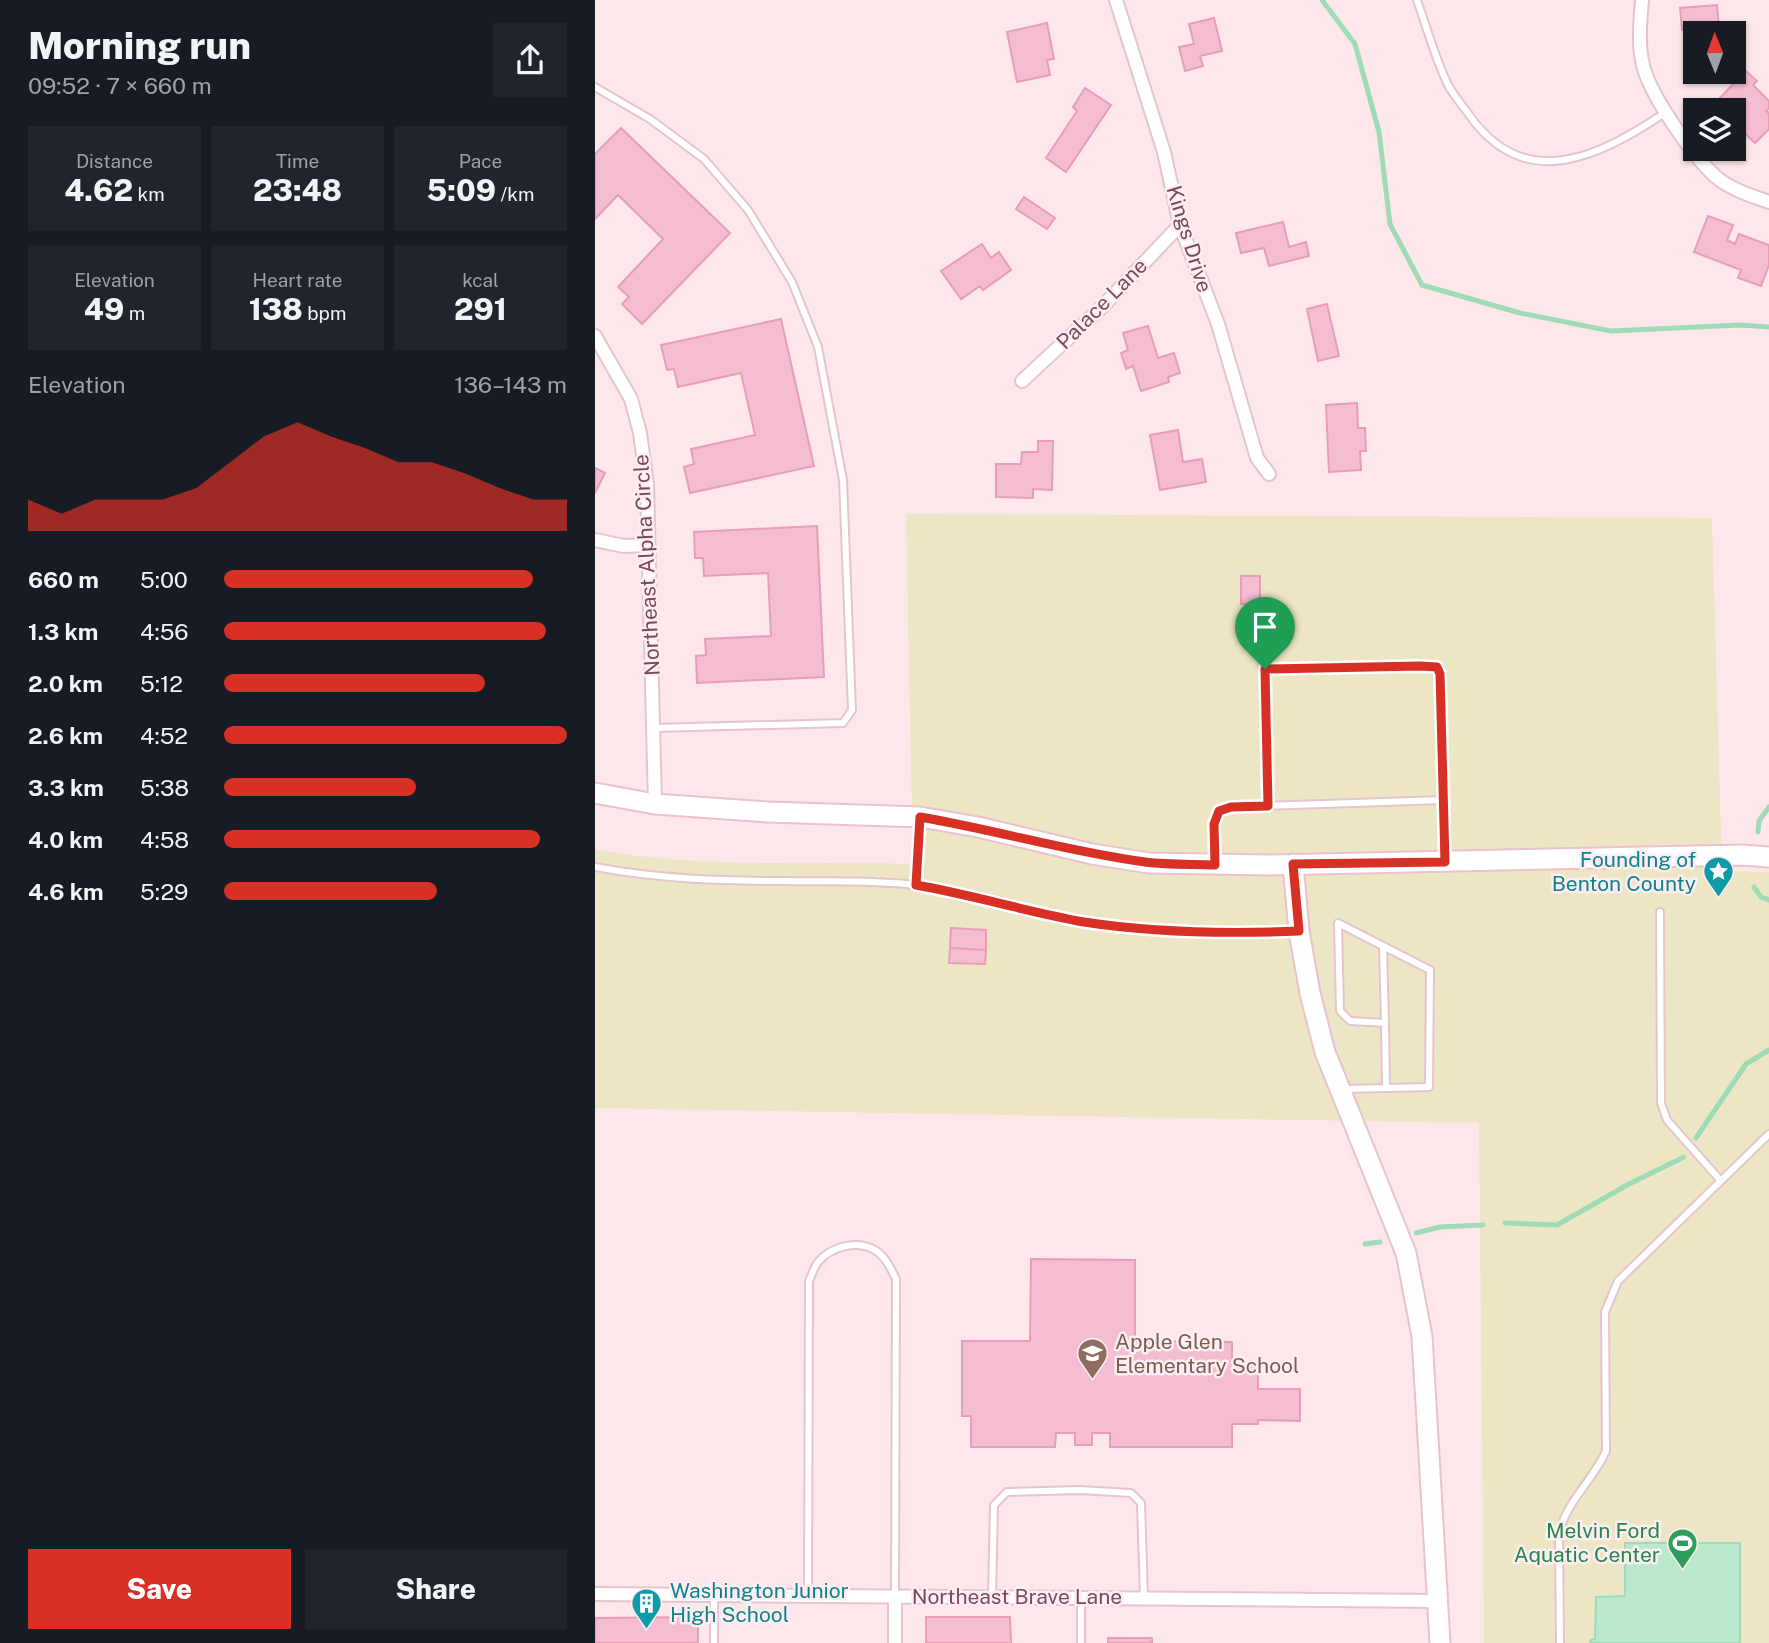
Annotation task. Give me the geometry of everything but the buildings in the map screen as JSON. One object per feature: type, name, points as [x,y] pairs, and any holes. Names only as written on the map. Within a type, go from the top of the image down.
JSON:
[{"type":"street","name":"Kings Drive","points":[[1116,0],[1164,152],[1180,225],[1217,324],[1257,458],[1269,474]]},
{"type":"street","points":[[1642,0],[1639,40],[1645,73],[1666,112],[1717,178],[1746,194],[1769,202]]},
{"type":"street","name":"Palace Lane","points":[[1022,381],[1104,306],[1180,225]]},
{"type":"street","name":"Northeast Alpha Circle","points":[[595,336],[631,399],[640,433],[647,484],[656,804]]},
{"type":"street","points":[[595,540],[624,545],[648,545]]},
{"type":"street","points":[[595,793],[656,804],[768,812],[920,817],[978,827],[1092,854],[1149,863],[1215,865],[1742,855],[1769,857]]},
{"type":"street","points":[[1293,864],[1299,931],[1322,1040],[1339,1089],[1406,1253],[1413,1288],[1423,1350],[1440,1643]]},
{"type":"street","name":"Northeast Brave Lane","points":[[595,1594],[1439,1601]]},
{"type":"street","points":[[895,1596],[895,1643]]},
{"type":"lane","points":[[1417,0],[1449,88],[1477,126],[1494,142],[1515,155],[1534,161],[1550,162],[1584,156],[1629,135],[1666,112]]},
{"type":"lane","points":[[595,87],[650,119],[703,159],[748,210],[792,282],[818,347],[843,480],[852,710],[843,723],[653,728]]},
{"type":"lane","points":[[1268,806],[1265,669],[1437,667],[1440,674],[1445,862]]},
{"type":"lane","points":[[1215,865],[1214,824],[1219,811],[1231,807],[1444,800]]},
{"type":"lane","points":[[916,885],[920,817]]},
{"type":"lane","points":[[595,867],[652,876],[718,880],[861,881],[916,885],[959,892],[1083,921],[1150,930],[1220,933],[1299,931]]},
{"type":"lane","points":[[1660,912],[1661,1103],[1667,1120],[1721,1181]]},
{"type":"lane","points":[[1339,1089],[1429,1087],[1430,970],[1338,923],[1340,1011],[1350,1021],[1385,1023]]},
{"type":"lane","points":[[1383,946],[1386,1088]]},
{"type":"lane","points":[[1560,1643],[1559,1534],[1562,1520],[1571,1503],[1599,1466],[1606,1451],[1605,1312],[1618,1281],[1769,1134]]},
{"type":"lane","points":[[808,1597],[809,1282],[816,1263],[834,1249],[852,1245],[874,1249],[888,1263],[896,1279],[895,1596]]},
{"type":"lane","points":[[992,1597],[994,1505],[1007,1492],[1080,1490],[1131,1493],[1141,1503],[1145,1598]]},
{"type":"lane","points":[[714,1595],[714,1643]]},
{"type":"lane","points":[[1081,1598],[1081,1643]]},
{"type":"shaded area","points":[[906,514],[1712,518],[1722,871],[1769,872],[1769,1643],[1484,1643],[1479,1123],[595,1108],[595,849],[665,859],[713,862],[913,865]]},
{"type":"shaded area","name":"Melvin Ford Aquatic Center","points":[[1625,1543],[1740,1543],[1740,1643],[1590,1643],[1595,1639],[1596,1597],[1625,1596]]},
{"type":"waterway","points":[[1322,0],[1355,44],[1379,132],[1390,224],[1422,285],[1520,313],[1611,331],[1740,325],[1769,327]]},
{"type":"waterway","points":[[1758,832],[1759,821],[1769,807]]},
{"type":"waterway","points":[[1754,887],[1761,897],[1769,900]]},
{"type":"waterway","points":[[1696,1138],[1746,1064],[1769,1050]]},
{"type":"waterway","points":[[1505,1223],[1557,1225],[1629,1184],[1684,1157]]},
{"type":"waterway","points":[[1416,1233],[1440,1227],[1483,1225]]},
{"type":"waterway","points":[[1365,1244],[1380,1242]]},
{"type":"place","name":"Founding of Benton County","points":[[1719,899]]},
{"type":"place","name":"Apple Glen Elementary School","points":[[1092,1381]]},
{"type":"place","name":"Melvin Ford Aquatic Center","points":[[1683,1570]]},
{"type":"place","name":"Washington Junior High School","points":[[647,1630]]},
{"type":"route","points":[[1437,667],[1440,674],[1445,862],[1293,864],[1299,931],[1220,933],[1150,930],[1083,921],[959,892],[916,885],[920,817],[978,827],[1092,854],[1149,863],[1215,865],[1214,824],[1219,811],[1231,807],[1268,806],[1265,669],[1437,667]]}]
